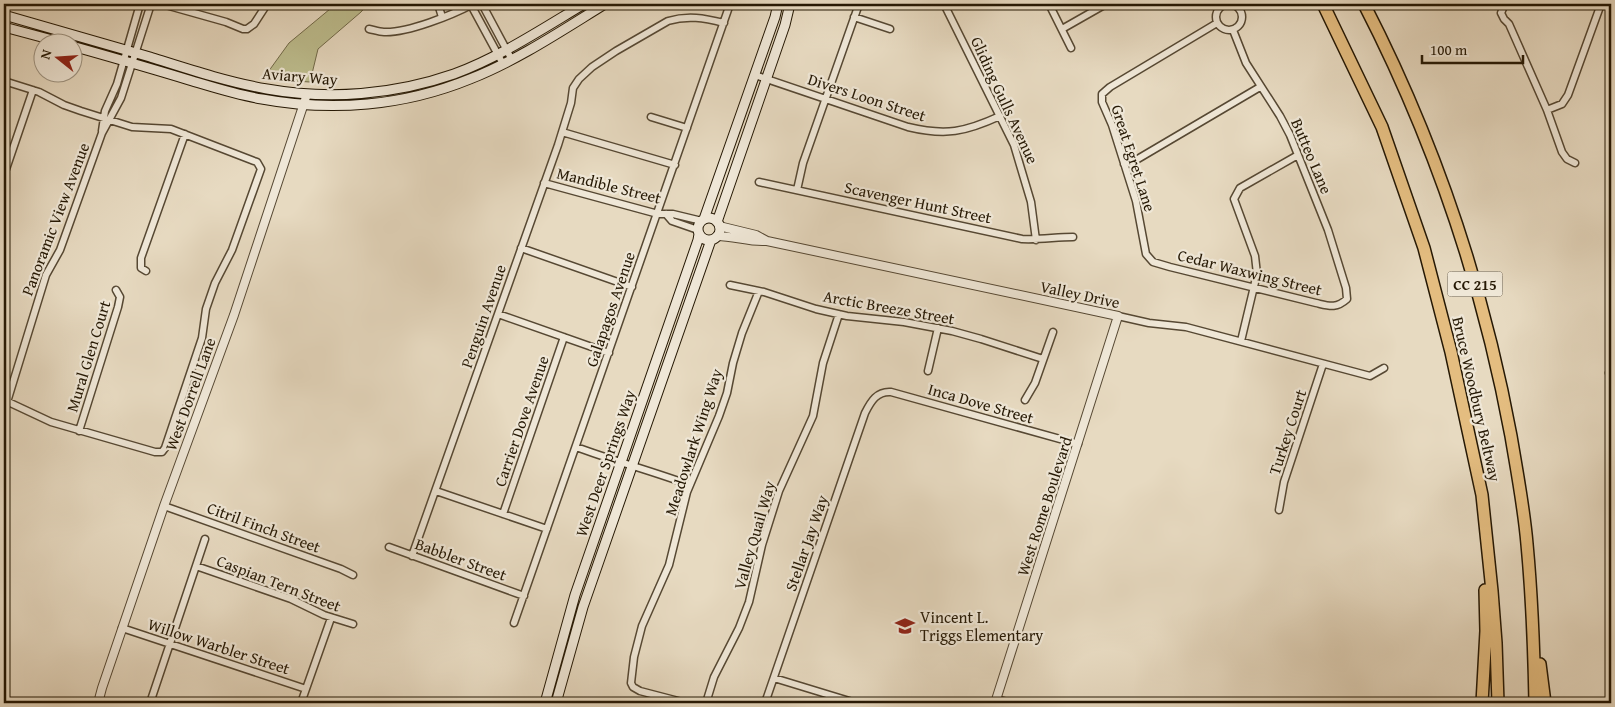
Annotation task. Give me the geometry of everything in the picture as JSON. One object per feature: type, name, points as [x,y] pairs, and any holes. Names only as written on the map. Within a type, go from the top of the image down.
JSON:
[{"type":"highway","name":"Bruce Woodbury Beltway","points":[[1322,4],[1382,127],[1424,248],[1451,352],[1482,496],[1493,599],[1498,703]]},
{"type":"highway","name":"Bruce Woodbury Beltway","points":[[1364,4],[1405,88],[1430,148],[1470,267],[1488,330],[1505,405],[1519,482],[1527,544],[1535,703]]},
{"type":"highway","points":[[1482,496],[1486,631],[1482,703]]},
{"type":"highway","points":[[1530,580],[1545,703]]},
{"type":"main road","name":"Aviary Way","points":[[4,15],[243,84],[307,94],[358,94],[406,87],[454,74],[506,50],[584,4]]},
{"type":"main road","name":"Aviary Way","points":[[82,49],[246,96],[304,105],[363,105],[408,98],[454,86],[512,60],[605,4]]},
{"type":"main road","points":[[778,4],[755,75],[698,232],[704,239],[714,238],[720,229],[718,224],[766,78],[786,25],[790,4]]},
{"type":"main road","points":[[4,26],[32,34]]},
{"type":"main road","points":[[703,220],[711,219],[718,224]]},
{"type":"main road","name":"West Deer Springs Way","points":[[556,703],[626,464],[695,249],[698,232]]},
{"type":"main road","name":"West Deer Springs Way","points":[[545,703],[575,595],[714,238]]},
{"type":"street","name":"Panoramic View Avenue","points":[[128,62],[126,50],[140,4]]},
{"type":"street","name":"Panoramic View Avenue","points":[[5,401],[46,275],[60,250],[102,133],[116,84],[128,62],[136,53],[151,4]]},
{"type":"street","points":[[162,4],[226,22],[243,29],[250,27],[267,4]]},
{"type":"street","points":[[438,4],[442,17]]},
{"type":"street","points":[[369,29],[392,32],[442,17],[472,4],[502,64]]},
{"type":"street","points":[[482,4],[512,60]]},
{"type":"street","name":"Galapagos Avenue","points":[[514,623],[730,4]]},
{"type":"street","points":[[797,190],[803,163],[859,4]]},
{"type":"street","name":"Gliding Gulls Avenue","points":[[944,4],[1014,145],[1031,202],[1036,240]]},
{"type":"street","points":[[1049,4],[1071,48]]},
{"type":"street","points":[[1062,29],[1106,4]]},
{"type":"street","points":[[1224,4],[1234,5],[1242,14],[1241,23],[1233,30],[1224,29],[1217,23],[1217,12],[1224,4]]},
{"type":"street","points":[[1509,4],[1504,6],[1501,13],[1510,24],[1547,110],[1562,152],[1567,160],[1575,163]]},
{"type":"street","points":[[1547,110],[1562,104],[1568,96],[1601,4]]},
{"type":"street","points":[[854,16],[890,29]]},
{"type":"street","name":"Penguin Avenue","points":[[412,556],[562,132],[571,103],[574,84],[592,67],[668,21],[678,18],[698,17],[724,23]]},
{"type":"street","name":"Great Egret Lane","points":[[1149,259],[1146,254],[1136,201],[1112,125],[1102,102],[1102,94],[1110,87],[1217,23]]},
{"type":"street","name":"Butteo Lane","points":[[1233,30],[1243,58],[1284,124],[1319,205],[1346,288],[1347,299],[1345,301]]},
{"type":"street","name":"Divers Loon Street","points":[[755,75],[929,132],[966,130],[1000,116]]},
{"type":"street","points":[[4,81],[45,94],[64,105],[106,119],[132,126],[171,130],[185,134],[254,161],[260,166],[259,174],[232,250],[215,283],[206,309],[199,348],[165,448],[160,452],[79,431],[44,420],[5,401]]},
{"type":"street","points":[[1124,164],[1136,160],[1260,87]]},
{"type":"street","points":[[4,175],[33,90]]},
{"type":"street","name":"West Dorrell Lane","points":[[98,703],[164,506],[234,315],[307,94]]},
{"type":"street","points":[[651,117],[687,128]]},
{"type":"street","points":[[562,132],[675,165]]},
{"type":"street","points":[[146,271],[141,268],[141,258],[185,134]]},
{"type":"street","points":[[1241,341],[1255,287],[1257,266],[1251,243],[1234,199],[1240,188],[1298,155]]},
{"type":"street","name":"Scavenger Hunt Street","points":[[759,182],[1014,237],[1036,240],[1073,238]]},
{"type":"street","name":"Mandible Street","points":[[544,183],[658,214],[673,214],[703,220]]},
{"type":"street","name":"Mandible Street","points":[[666,214],[672,220],[698,232]]},
{"type":"street","name":"Valley Drive","points":[[718,224],[756,235],[767,241]]},
{"type":"street","name":"Valley Drive","points":[[714,238],[726,236],[754,242],[767,241],[1149,323],[1186,327],[1370,376],[1384,368]]},
{"type":"street","points":[[521,248],[632,286]]},
{"type":"street","name":"Cedar Waxwing Street","points":[[1149,259],[1159,264],[1328,306],[1341,305],[1345,301]]},
{"type":"street","name":"Arctic Breeze Street","points":[[730,285],[838,314],[938,328],[981,339],[1043,359]]},
{"type":"street","name":"Mural Glen Court","points":[[79,431],[118,307],[120,298],[116,290]]},
{"type":"street","name":"Meadowlark Wing Way","points":[[686,703],[640,691],[633,687],[631,683],[634,657],[642,626],[669,565],[690,485],[719,416],[727,393],[742,333],[758,291]]},
{"type":"street","points":[[498,314],[609,353]]},
{"type":"street","name":"Valley Quail Way","points":[[706,703],[714,677],[739,628],[749,602],[762,545],[779,491],[813,416],[823,363],[838,314]]},
{"type":"street","name":"West Rome Boulevard","points":[[996,701],[1118,316]]},
{"type":"street","points":[[928,371],[938,328]]},
{"type":"street","points":[[1025,400],[1035,383],[1053,332]]},
{"type":"street","name":"Carrier Dove Avenue","points":[[503,514],[564,337]]},
{"type":"street","name":"Turkey Court","points":[[1279,510],[1284,482],[1323,364]]},
{"type":"street","points":[[1610,374],[1611,365]]},
{"type":"street","name":"Inca Dove Street","points":[[878,394],[885,391],[891,392],[1078,444]]},
{"type":"street","name":"Stellar Jay Way","points":[[765,703],[865,413],[878,394]]},
{"type":"street","points":[[576,447],[690,485]]},
{"type":"street","points":[[436,491],[547,529]]},
{"type":"street","name":"Citril Finch Street","points":[[164,506],[341,568],[353,575]]},
{"type":"street","points":[[150,703],[205,540]]},
{"type":"street","name":"Babbler Street","points":[[389,547],[524,596]]},
{"type":"street","name":"Caspian Tern Street","points":[[196,566],[291,599],[332,618],[353,624]]},
{"type":"street","points":[[301,703],[332,618]]},
{"type":"street","name":"Willow Warbler Street","points":[[122,628],[306,689]]},
{"type":"street","points":[[774,678],[856,703]]},
{"type":"street","points":[[996,701],[1012,703]]},
{"type":"green space","points":[[336,4],[368,4],[318,49],[310,82],[263,79],[289,43]]},
{"type":"place","name":"Vincent L. Triggs Elementary","points":[[905,626]]}]
